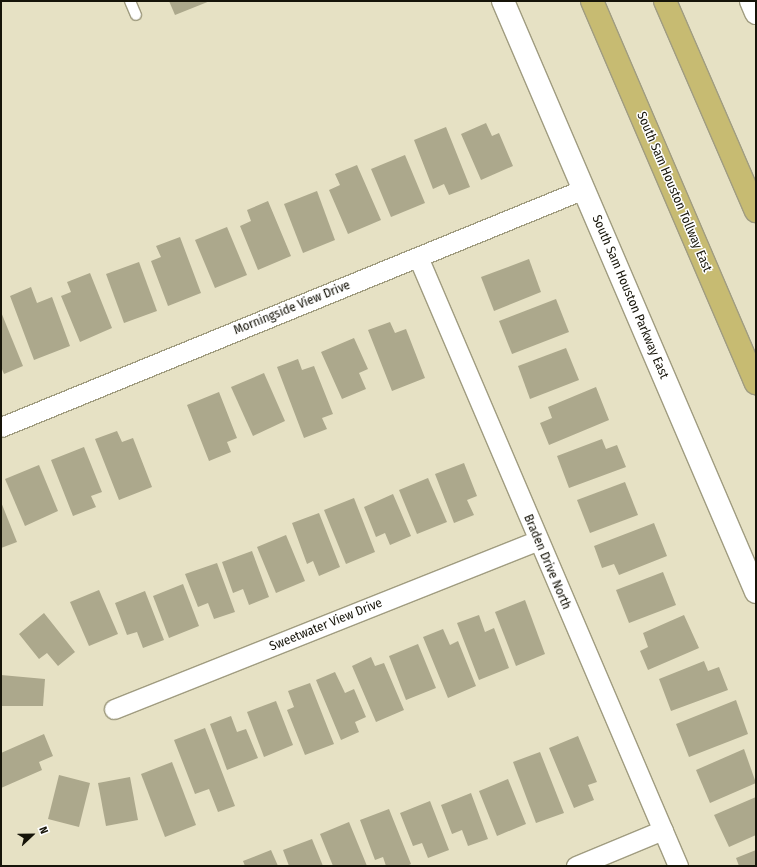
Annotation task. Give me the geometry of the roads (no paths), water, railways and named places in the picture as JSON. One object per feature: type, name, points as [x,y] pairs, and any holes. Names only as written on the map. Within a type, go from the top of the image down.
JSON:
[{"type":"highway","name":"South Sam Houston Tollway East","points":[[592,1],[756,383]]},
{"type":"highway","points":[[665,1],[756,211]]},
{"type":"main road","name":"South Sam Houston Parkway East","points":[[503,1],[756,592]]},
{"type":"main road","points":[[751,1],[756,14]]},
{"type":"street","name":"Morningside View Drive","points":[[1,427],[584,189]]},
{"type":"street","name":"Braden Drive North","points":[[418,257],[678,866]]},
{"type":"street","name":"Sweetwater View Drive","points":[[114,709],[538,540]]},
{"type":"street","points":[[576,866],[663,830]]},
{"type":"lane","points":[[130,1],[136,15]]}]
